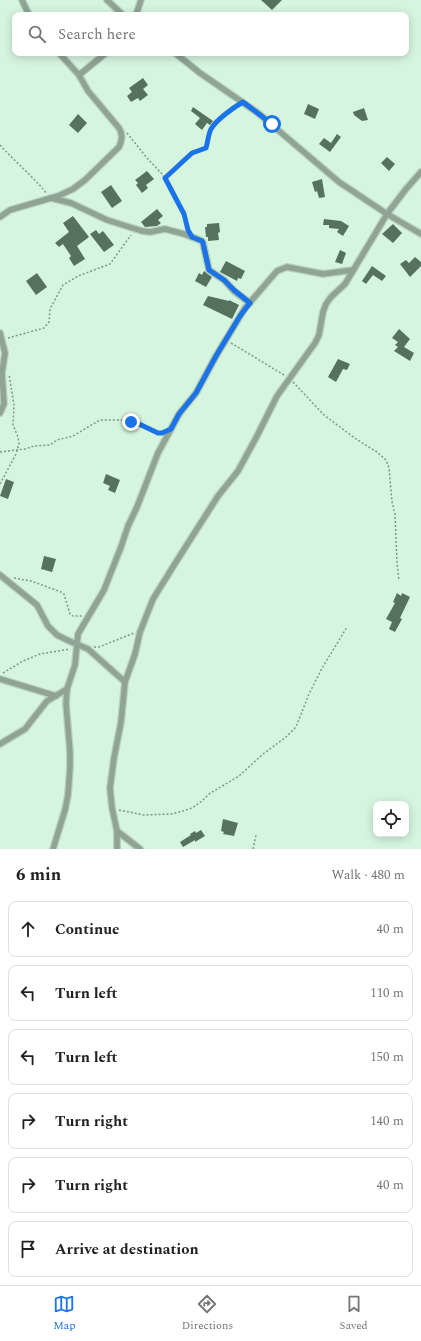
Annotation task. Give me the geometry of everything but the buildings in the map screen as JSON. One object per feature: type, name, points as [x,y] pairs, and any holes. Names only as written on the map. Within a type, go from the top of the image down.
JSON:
[{"type":"street","points":[[22,0],[28,12]]},
{"type":"street","points":[[107,0],[121,12]]},
{"type":"street","points":[[137,12],[141,0]]},
{"type":"street","points":[[0,217],[10,210],[50,198],[73,189],[85,180],[119,147],[121,143],[122,132],[88,91],[79,75],[61,56]]},
{"type":"street","points":[[79,75],[102,56]]},
{"type":"street","points":[[179,56],[200,73],[272,124],[339,182],[387,214],[421,234]]},
{"type":"street","points":[[117,849],[117,831],[112,808],[110,788],[114,758],[125,682],[135,654],[140,632],[153,599],[203,520],[238,471],[277,396],[311,349],[319,335],[326,304],[345,284],[387,214],[408,185],[421,172]]},
{"type":"street","points":[[50,198],[71,203],[107,220],[147,232],[165,229],[202,241],[209,270],[224,280],[250,303]]},
{"type":"street","points":[[53,849],[65,810],[70,782],[70,752],[66,704],[67,689],[75,665],[78,634],[104,590],[158,453],[179,414],[196,393],[225,340],[250,303],[277,271],[283,268],[295,268],[323,274],[353,270]]},
{"type":"street","points":[[0,333],[5,354],[2,378],[4,406],[0,413]]},
{"type":"street","points":[[2,577],[36,604],[52,630],[76,645],[86,648],[125,682]]},
{"type":"street","points":[[0,679],[56,696]]},
{"type":"street","points":[[0,744],[24,729],[44,704],[67,689]]},
{"type":"street","points":[[117,831],[140,849]]},
{"type":"path","points":[[165,178],[192,153],[206,148],[209,133],[212,127],[235,106],[243,102]]},
{"type":"path","points":[[122,132],[126,132],[129,135],[165,178],[184,214],[188,230],[192,237]]},
{"type":"path","points":[[0,145],[39,184],[50,198]]},
{"type":"path","points":[[2,340],[44,328],[49,322],[50,309],[63,285],[78,276],[110,264],[128,241],[135,228]]},
{"type":"path","points":[[225,340],[290,378],[324,415],[386,460],[389,468],[395,514],[399,581]]},
{"type":"path","points":[[0,484],[18,450],[19,442],[13,425],[14,400],[8,371]]},
{"type":"path","points":[[0,452],[50,444],[57,440],[73,436],[100,420],[118,420],[136,423],[158,433],[171,429]]},
{"type":"path","points":[[2,577],[20,578],[61,592],[64,594],[70,614],[73,616],[90,614]]},
{"type":"path","points":[[112,808],[144,815],[171,814],[183,811],[192,808],[214,790],[239,776],[296,727],[320,670],[347,627]]},
{"type":"path","points":[[86,648],[100,647],[140,632]]},
{"type":"path","points":[[0,675],[32,657],[48,652],[70,649],[76,645]]},
{"type":"path","points":[[253,849],[256,835]]},
{"type":"route","points":[[131,422],[158,433],[171,429],[179,414],[196,393],[240,316],[250,303],[224,280],[208,269],[203,243],[202,241],[192,237],[188,230],[184,214],[165,178],[196,150],[206,148],[209,133],[212,127],[235,106],[243,102],[272,124]]}]
